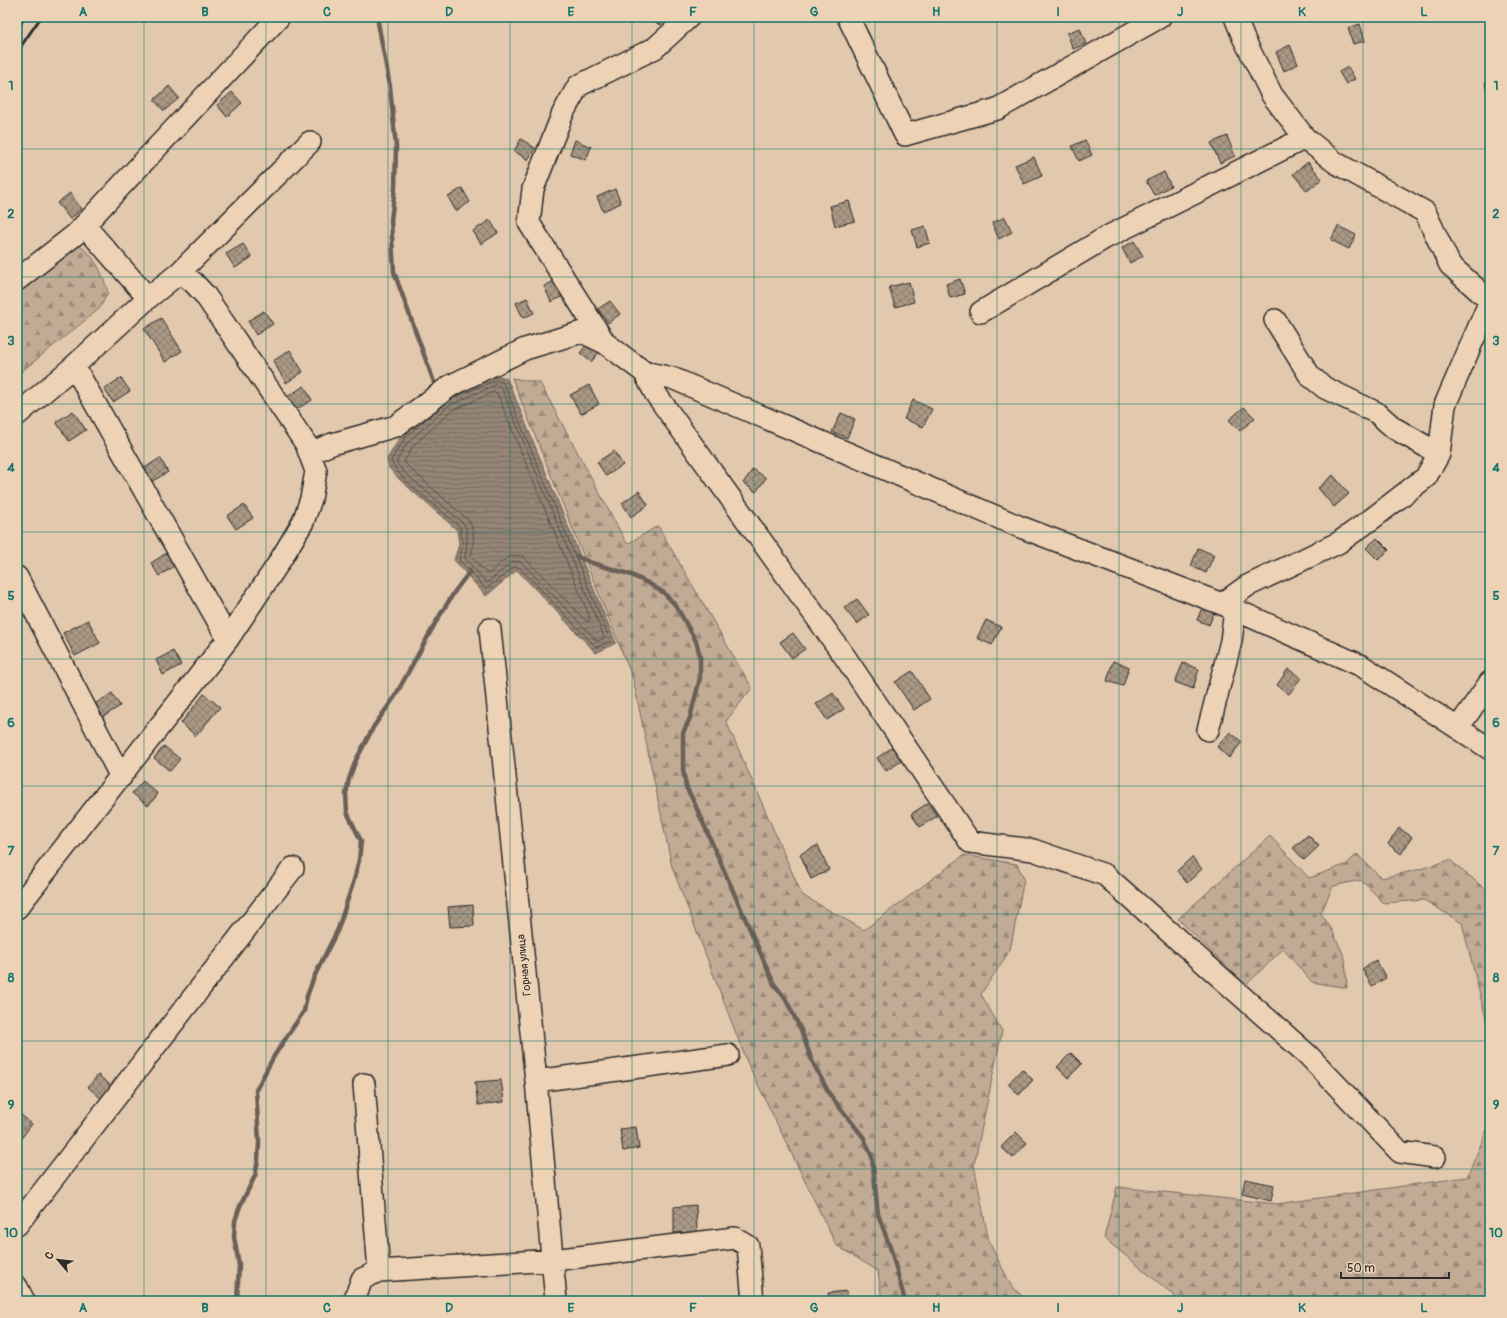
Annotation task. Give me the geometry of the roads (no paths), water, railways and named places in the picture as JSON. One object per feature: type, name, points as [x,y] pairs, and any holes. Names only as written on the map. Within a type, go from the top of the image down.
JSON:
[{"type":"street","points":[[17,280],[76,234],[279,17]]},
{"type":"street","points":[[605,343],[529,223],[533,189],[563,113],[578,86],[655,48],[689,17]]},
{"type":"street","points":[[848,17],[905,135],[997,109],[1160,17]]},
{"type":"street","points":[[1208,730],[1231,641],[1228,607],[1247,586],[1344,539],[1374,518],[1426,477],[1439,454],[1445,405],[1490,301],[1450,265],[1425,212],[1336,163],[1305,138],[1272,95],[1243,37],[1235,17]]},
{"type":"street","points":[[981,312],[1105,238],[1305,138]]},
{"type":"street","points":[[17,415],[74,366],[148,298],[179,273],[310,142]]},
{"type":"street","points":[[84,225],[148,298]]},
{"type":"street","points":[[17,908],[228,639],[278,564],[303,522],[311,499],[316,472],[306,444],[205,295],[193,282],[179,273]]},
{"type":"street","points":[[1275,320],[1310,376],[1325,388],[1378,413],[1394,428],[1439,454]]},
{"type":"street","points":[[310,453],[332,444],[396,426],[450,386],[525,349],[582,332],[605,343],[644,372],[672,378],[1018,526],[1228,607],[1362,666],[1490,749]]},
{"type":"street","points":[[74,366],[228,639]]},
{"type":"street","points":[[644,372],[655,393],[845,657],[970,842],[1032,850],[1105,875],[1308,1055],[1400,1152],[1435,1157]]},
{"type":"street","points":[[17,577],[120,777]]},
{"type":"street","name":"Горная улица","points":[[490,629],[536,1081],[556,1301]]},
{"type":"street","points":[[1458,728],[1490,682]]},
{"type":"street","points":[[17,1225],[293,868]]},
{"type":"street","points":[[536,1081],[728,1055]]},
{"type":"street","points":[[364,1084],[379,1271]]},
{"type":"street","points":[[354,1301],[362,1279],[379,1271],[553,1260],[735,1238],[748,1246],[754,1301]]},
{"type":"street","points":[[17,1287],[24,1301]]},
{"type":"water","points":[[496,375],[506,378],[510,385],[616,643],[596,653],[517,570],[486,596],[454,560],[459,544],[457,530],[400,480],[389,468],[387,459],[401,436],[443,398]]},
{"type":"waterway","points":[[377,17],[390,87],[396,147],[395,188],[391,220],[394,272],[435,385]]},
{"type":"waterway","points":[[576,556],[592,563],[629,574],[664,593],[676,606],[696,641],[700,656],[700,678],[690,718],[683,733],[683,770],[686,787],[774,984],[785,998],[801,1030],[812,1061],[830,1095],[864,1138],[872,1157],[878,1214],[891,1250],[905,1301]]},
{"type":"waterway","points":[[237,1301],[239,1265],[234,1237],[235,1221],[240,1206],[255,1176],[258,1160],[259,1142],[256,1090],[274,1056],[304,1011],[307,996],[314,977],[338,929],[359,860],[361,841],[347,812],[346,794],[349,779],[356,760],[374,726],[394,698],[437,620],[455,591],[470,571]]},
{"type":"railway","points":[[17,29],[25,17]]},
{"type":"railway","points":[[17,52],[41,17]]}]
